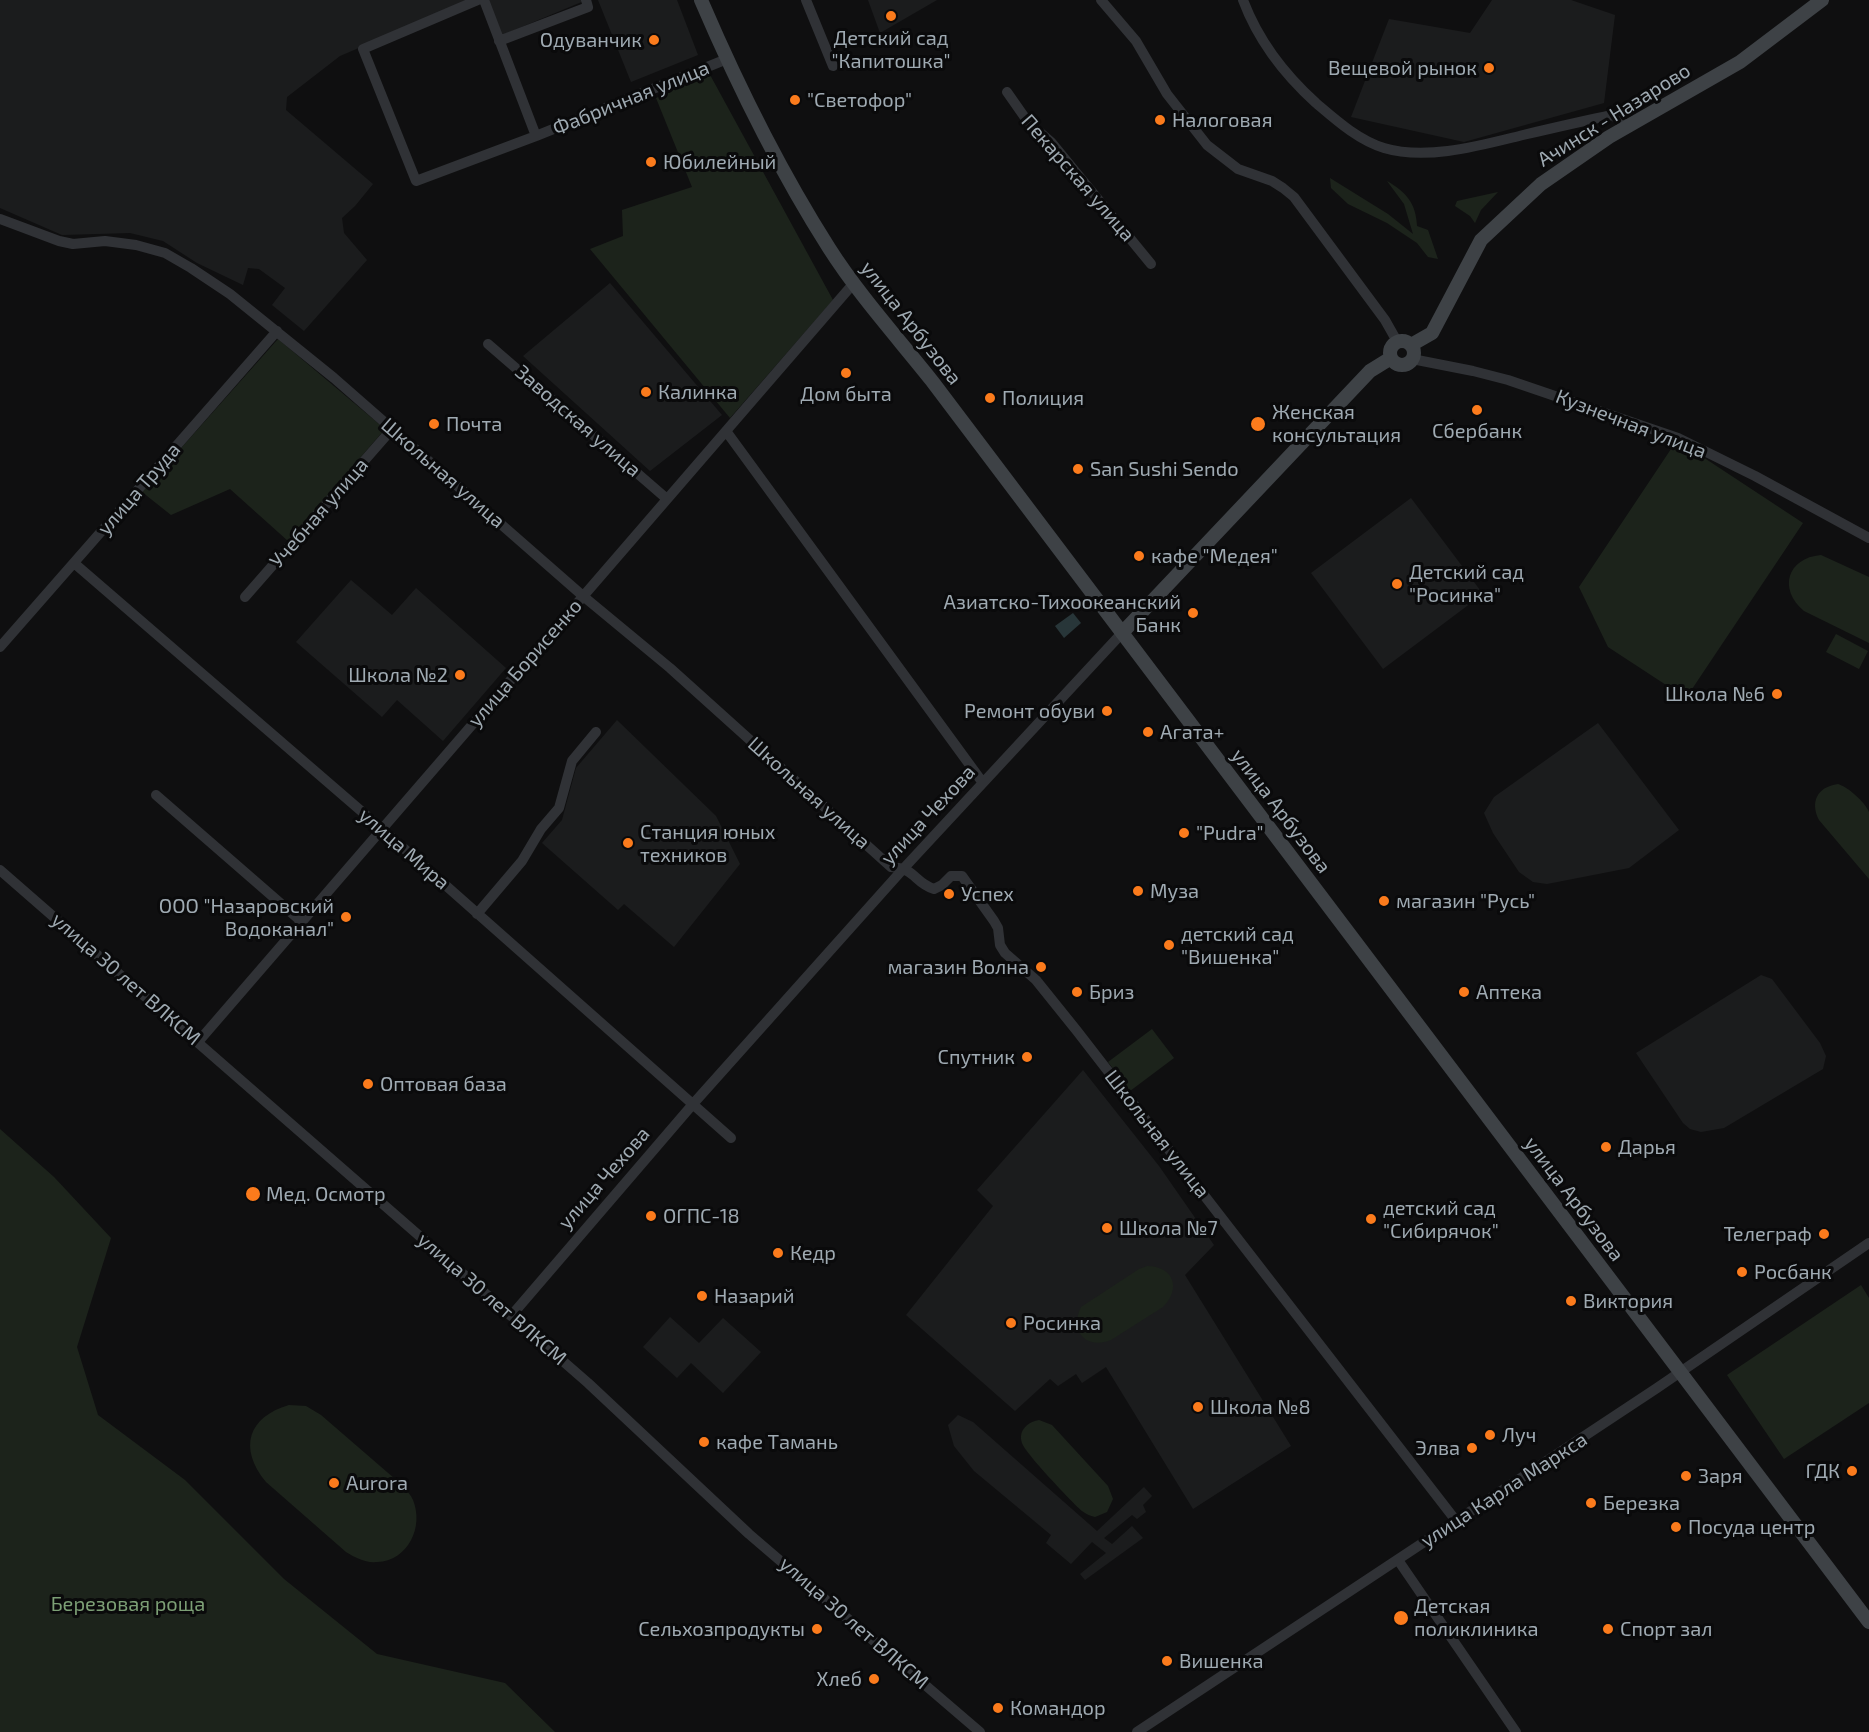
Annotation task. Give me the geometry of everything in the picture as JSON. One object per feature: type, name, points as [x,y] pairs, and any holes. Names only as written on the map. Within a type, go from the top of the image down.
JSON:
[{"type":"street","name":"Фабричная улица","points":[[478,0],[363,49],[416,182],[727,59]]},
{"type":"street","name":"Фабричная улица","points":[[484,0],[536,136]]},
{"type":"street","points":[[500,41],[588,7],[586,0]]},
{"type":"street","name":"улица Арбузова","points":[[701,0],[727,59],[796,190],[828,247],[853,284],[932,381],[1869,1622]]},
{"type":"street","points":[[806,0],[833,66]]},
{"type":"street","points":[[1101,0],[1136,41],[1167,94],[1208,145],[1238,169],[1272,181],[1293,197],[1407,349],[1410,363],[1401,366],[1393,362],[1390,352],[1394,344],[1407,349]]},
{"type":"street","points":[[1243,0],[1250,19],[1272,54],[1297,86],[1328,114],[1361,138],[1384,148],[1406,152],[1456,151],[1612,115],[1628,126]]},
{"type":"street","name":"Ачинск - Назарово","points":[[1407,349],[1432,333],[1481,240],[1540,184],[1609,137],[1740,62],[1822,0]]},
{"type":"street","name":"Пекарская улица","points":[[1006,92],[1028,122],[1051,142],[1151,264]]},
{"type":"street","name":"Школьная улица","points":[[0,219],[73,244],[105,241],[136,245],[165,253],[230,294],[277,331],[583,596],[670,668],[891,867],[904,868],[926,886],[934,889],[951,876],[962,876],[998,928],[1000,945],[1005,953],[1036,980],[1457,1522]]},
{"type":"street","name":"улица Борисенко","points":[[198,1042],[853,284]]},
{"type":"street","name":"улица Труда","points":[[0,647],[277,331]]},
{"type":"street","name":"Заводская улица","points":[[488,344],[667,499]]},
{"type":"street","name":"Кузнечная улица","points":[[1407,349],[1508,380],[1678,438],[1755,476],[1869,538]]},
{"type":"street","name":"улица Чехова","points":[[511,1316],[693,1104],[904,868],[1370,371],[1391,358]]},
{"type":"street","name":"Учебная улица","points":[[245,597],[392,429]]},
{"type":"street","points":[[726,431],[983,783]]},
{"type":"street","name":"улица Мира","points":[[74,563],[382,829],[731,1138]]},
{"type":"street","points":[[477,914],[522,861],[541,829],[559,808],[572,761],[597,732]]},
{"type":"street","points":[[156,795],[302,922]]},
{"type":"street","name":"улица 30 лет ВЛКСМ","points":[[0,870],[588,1383],[749,1534],[980,1732]]},
{"type":"street","name":"улица Карла Маркса","points":[[1137,1732],[1457,1522],[1869,1243]]},
{"type":"street","points":[[1398,1560],[1516,1732]]},
{"type":"shaded area","points":[[0,0],[471,0],[340,56],[287,97],[286,110],[373,184],[342,218],[344,233],[367,260],[304,331],[272,305],[285,288],[259,269],[248,268],[243,285],[197,263],[163,241],[130,233],[62,235],[0,208]]},
{"type":"shaded area","points":[[487,0],[583,0],[584,1],[500,36]]},
{"type":"shaded area","points":[[598,0],[677,0],[698,55],[631,82]]},
{"type":"shaded area","name":"Детский сад \"Капитошка\"","points":[[868,0],[937,0],[880,33]]},
{"type":"shaded area","name":"Вещевой рынок","points":[[1492,0],[1571,0],[1615,15],[1604,103],[1464,142],[1351,117],[1389,19],[1470,33]]},
{"type":"shaded area","points":[[610,283],[722,415],[650,471],[523,356]]},
{"type":"shaded area","name":"Детский сад \"Росинка\"","points":[[1411,498],[1483,594],[1383,669],[1311,573]]},
{"type":"shaded area","points":[[351,580],[392,615],[416,588],[506,668],[443,741],[397,700],[382,717],[296,642]]},
{"type":"shaded area","points":[[1073,613],[1081,623],[1064,638],[1055,626]]},
{"type":"shaded area","points":[[617,720],[716,816],[740,864],[674,947],[624,904],[618,910],[542,843],[562,820],[576,768]]},
{"type":"shaded area","points":[[1598,723],[1679,830],[1629,868],[1547,884],[1533,882],[1519,872],[1493,833],[1484,813],[1494,797]]},
{"type":"shaded area","points":[[1761,975],[1772,979],[1820,1043],[1826,1056],[1823,1069],[1724,1128],[1701,1132],[1690,1129],[1683,1123],[1636,1053]]},
{"type":"shaded area","points":[[1083,1070],[1159,1166],[1214,1245],[1185,1275],[1291,1446],[1193,1509],[1106,1367],[1082,1383],[1076,1374],[1058,1386],[1050,1379],[1015,1411],[906,1315],[993,1206],[977,1190]]},
{"type":"shaded area","points":[[670,1317],[699,1343],[723,1318],[761,1352],[723,1393],[691,1363],[677,1378],[643,1347]]},
{"type":"shaded area","points":[[958,1415],[973,1422],[1097,1531],[1144,1487],[1152,1496],[1143,1505],[1146,1512],[1137,1519],[1132,1515],[1104,1538],[1112,1544],[1132,1526],[1143,1538],[1085,1580],[1080,1574],[1106,1553],[1092,1542],[1071,1564],[1046,1543],[1051,1535],[974,1471],[954,1446],[948,1425]]},
{"type":"green space","points":[[709,73],[833,300],[730,418],[590,249],[623,236],[622,210],[692,187],[656,98]]},
{"type":"green space","points":[[1330,178],[1388,214],[1413,234],[1404,204],[1387,181],[1400,189],[1409,199],[1415,211],[1417,226],[1428,230],[1438,259],[1428,257],[1417,243],[1387,223],[1348,204],[1331,188]]},
{"type":"green space","points":[[1498,192],[1481,210],[1475,223],[1470,216],[1455,206],[1457,201]]},
{"type":"green space","points":[[278,339],[385,429],[288,541],[230,489],[171,515],[142,492]]},
{"type":"green space","points":[[1677,440],[1803,523],[1686,698],[1608,647],[1579,587]]},
{"type":"green space","points":[[1821,555],[1869,577],[1869,643],[1804,611],[1791,593],[1789,584],[1794,568],[1809,557]]},
{"type":"green space","points":[[1836,634],[1868,651],[1859,669],[1826,652]]},
{"type":"green space","points":[[1838,784],[1856,795],[1869,812],[1869,879],[1819,820],[1816,813],[1816,801],[1820,792]]},
{"type":"green space","points":[[1152,1029],[1174,1058],[1130,1091],[1108,1062]]},
{"type":"green space","name":"Березовая роща","points":[[0,1129],[54,1177],[111,1238],[77,1347],[98,1415],[185,1480],[284,1579],[377,1654],[505,1683],[555,1732],[0,1732]]},
{"type":"green space","points":[[1147,1266],[1163,1270],[1172,1279],[1172,1293],[1163,1307],[1111,1340],[1094,1342],[1082,1336],[1077,1324],[1081,1307]]},
{"type":"green space","points":[[1861,1285],[1869,1298],[1869,1403],[1784,1459],[1727,1375]]},
{"type":"green space","name":"Aurora","points":[[289,1405],[306,1406],[321,1415],[410,1494],[416,1510],[415,1531],[411,1541],[397,1556],[388,1560],[368,1562],[346,1552],[266,1482],[252,1457],[250,1446],[252,1435],[264,1417]]},
{"type":"green space","points":[[1039,1420],[1052,1425],[1108,1486],[1113,1499],[1107,1512],[1095,1517],[1082,1511],[1031,1457],[1022,1443],[1021,1434],[1028,1425]]},
{"type":"place","name":"Детский сад \"Капитошка\"","points":[[891,16]]},
{"type":"place","name":"Одуванчик","points":[[654,40]]},
{"type":"place","name":"Вещевой рынок","points":[[1489,68]]},
{"type":"place","name":"\"Светофор\"","points":[[795,100]]},
{"type":"place","name":"Налоговая","points":[[1160,120]]},
{"type":"place","name":"Юбилейный","points":[[651,162]]},
{"type":"place","name":"Дом быта","points":[[846,373]]},
{"type":"place","name":"Калинка","points":[[646,392]]},
{"type":"place","name":"Полиция","points":[[990,398]]},
{"type":"place","name":"Сбербанк","points":[[1477,410]]},
{"type":"place","name":"Почта","points":[[434,424]]},
{"type":"place","name":"Женская консультация","points":[[1258,424]]},
{"type":"place","name":"San Sushi Sendo","points":[[1078,469]]},
{"type":"place","name":"кафе \"Медея\"","points":[[1139,556]]},
{"type":"place","name":"Детский сад \"Росинка\"","points":[[1397,584]]},
{"type":"place","name":"Азиатско-Тихоокеанский Банк","points":[[1193,613]]},
{"type":"place","name":"Школа №2","points":[[460,675]]},
{"type":"place","name":"Школа №6","points":[[1777,694]]},
{"type":"place","name":"Ремонт обуви","points":[[1107,711]]},
{"type":"place","name":"Агата+","points":[[1148,732]]},
{"type":"place","name":"\"Pudra\"","points":[[1184,833]]},
{"type":"place","name":"Станция юных техников","points":[[628,843]]},
{"type":"place","name":"Муза","points":[[1138,891]]},
{"type":"place","name":"Успех","points":[[949,894]]},
{"type":"place","name":"магазин \"Русь\"","points":[[1384,901]]},
{"type":"place","name":"ООО \"Назаровский Водоканал\"","points":[[346,917]]},
{"type":"place","name":"детский сад \"Вишенка\"","points":[[1169,945]]},
{"type":"place","name":"магазин Волна","points":[[1041,967]]},
{"type":"place","name":"Бриз","points":[[1077,992]]},
{"type":"place","name":"Аптека","points":[[1464,992]]},
{"type":"place","name":"Спутник","points":[[1027,1057]]},
{"type":"place","name":"Оптовая база","points":[[368,1084]]},
{"type":"place","name":"Дарья","points":[[1606,1147]]},
{"type":"place","name":"Мед. Осмотр","points":[[253,1194]]},
{"type":"place","name":"ОГПС-18","points":[[651,1216]]},
{"type":"place","name":"детский сад \"Сибирячок\"","points":[[1371,1219]]},
{"type":"place","name":"Школа №7","points":[[1107,1228]]},
{"type":"place","name":"Телеграф","points":[[1824,1234]]},
{"type":"place","name":"Кедр","points":[[778,1253]]},
{"type":"place","name":"Росбанк","points":[[1742,1272]]},
{"type":"place","name":"Назарий","points":[[702,1296]]},
{"type":"place","name":"Виктория","points":[[1571,1301]]},
{"type":"place","name":"Росинка","points":[[1011,1323]]},
{"type":"place","name":"Школа №8","points":[[1198,1407]]},
{"type":"place","name":"Луч","points":[[1490,1435]]},
{"type":"place","name":"кафе Тамань","points":[[704,1442]]},
{"type":"place","name":"Элва","points":[[1472,1448]]},
{"type":"place","name":"ГДК","points":[[1852,1471]]},
{"type":"place","name":"Заря","points":[[1686,1476]]},
{"type":"place","name":"Aurora","points":[[334,1483]]},
{"type":"place","name":"Березка","points":[[1591,1503]]},
{"type":"place","name":"Посуда центр","points":[[1676,1527]]},
{"type":"place","name":"Детская поликлиника","points":[[1401,1618]]},
{"type":"place","name":"Сельхозпродукты","points":[[817,1629]]},
{"type":"place","name":"Спорт зал","points":[[1608,1629]]},
{"type":"place","name":"Вишенка","points":[[1167,1661]]},
{"type":"place","name":"Хлеб","points":[[874,1679]]},
{"type":"place","name":"Командор","points":[[998,1708]]}]
